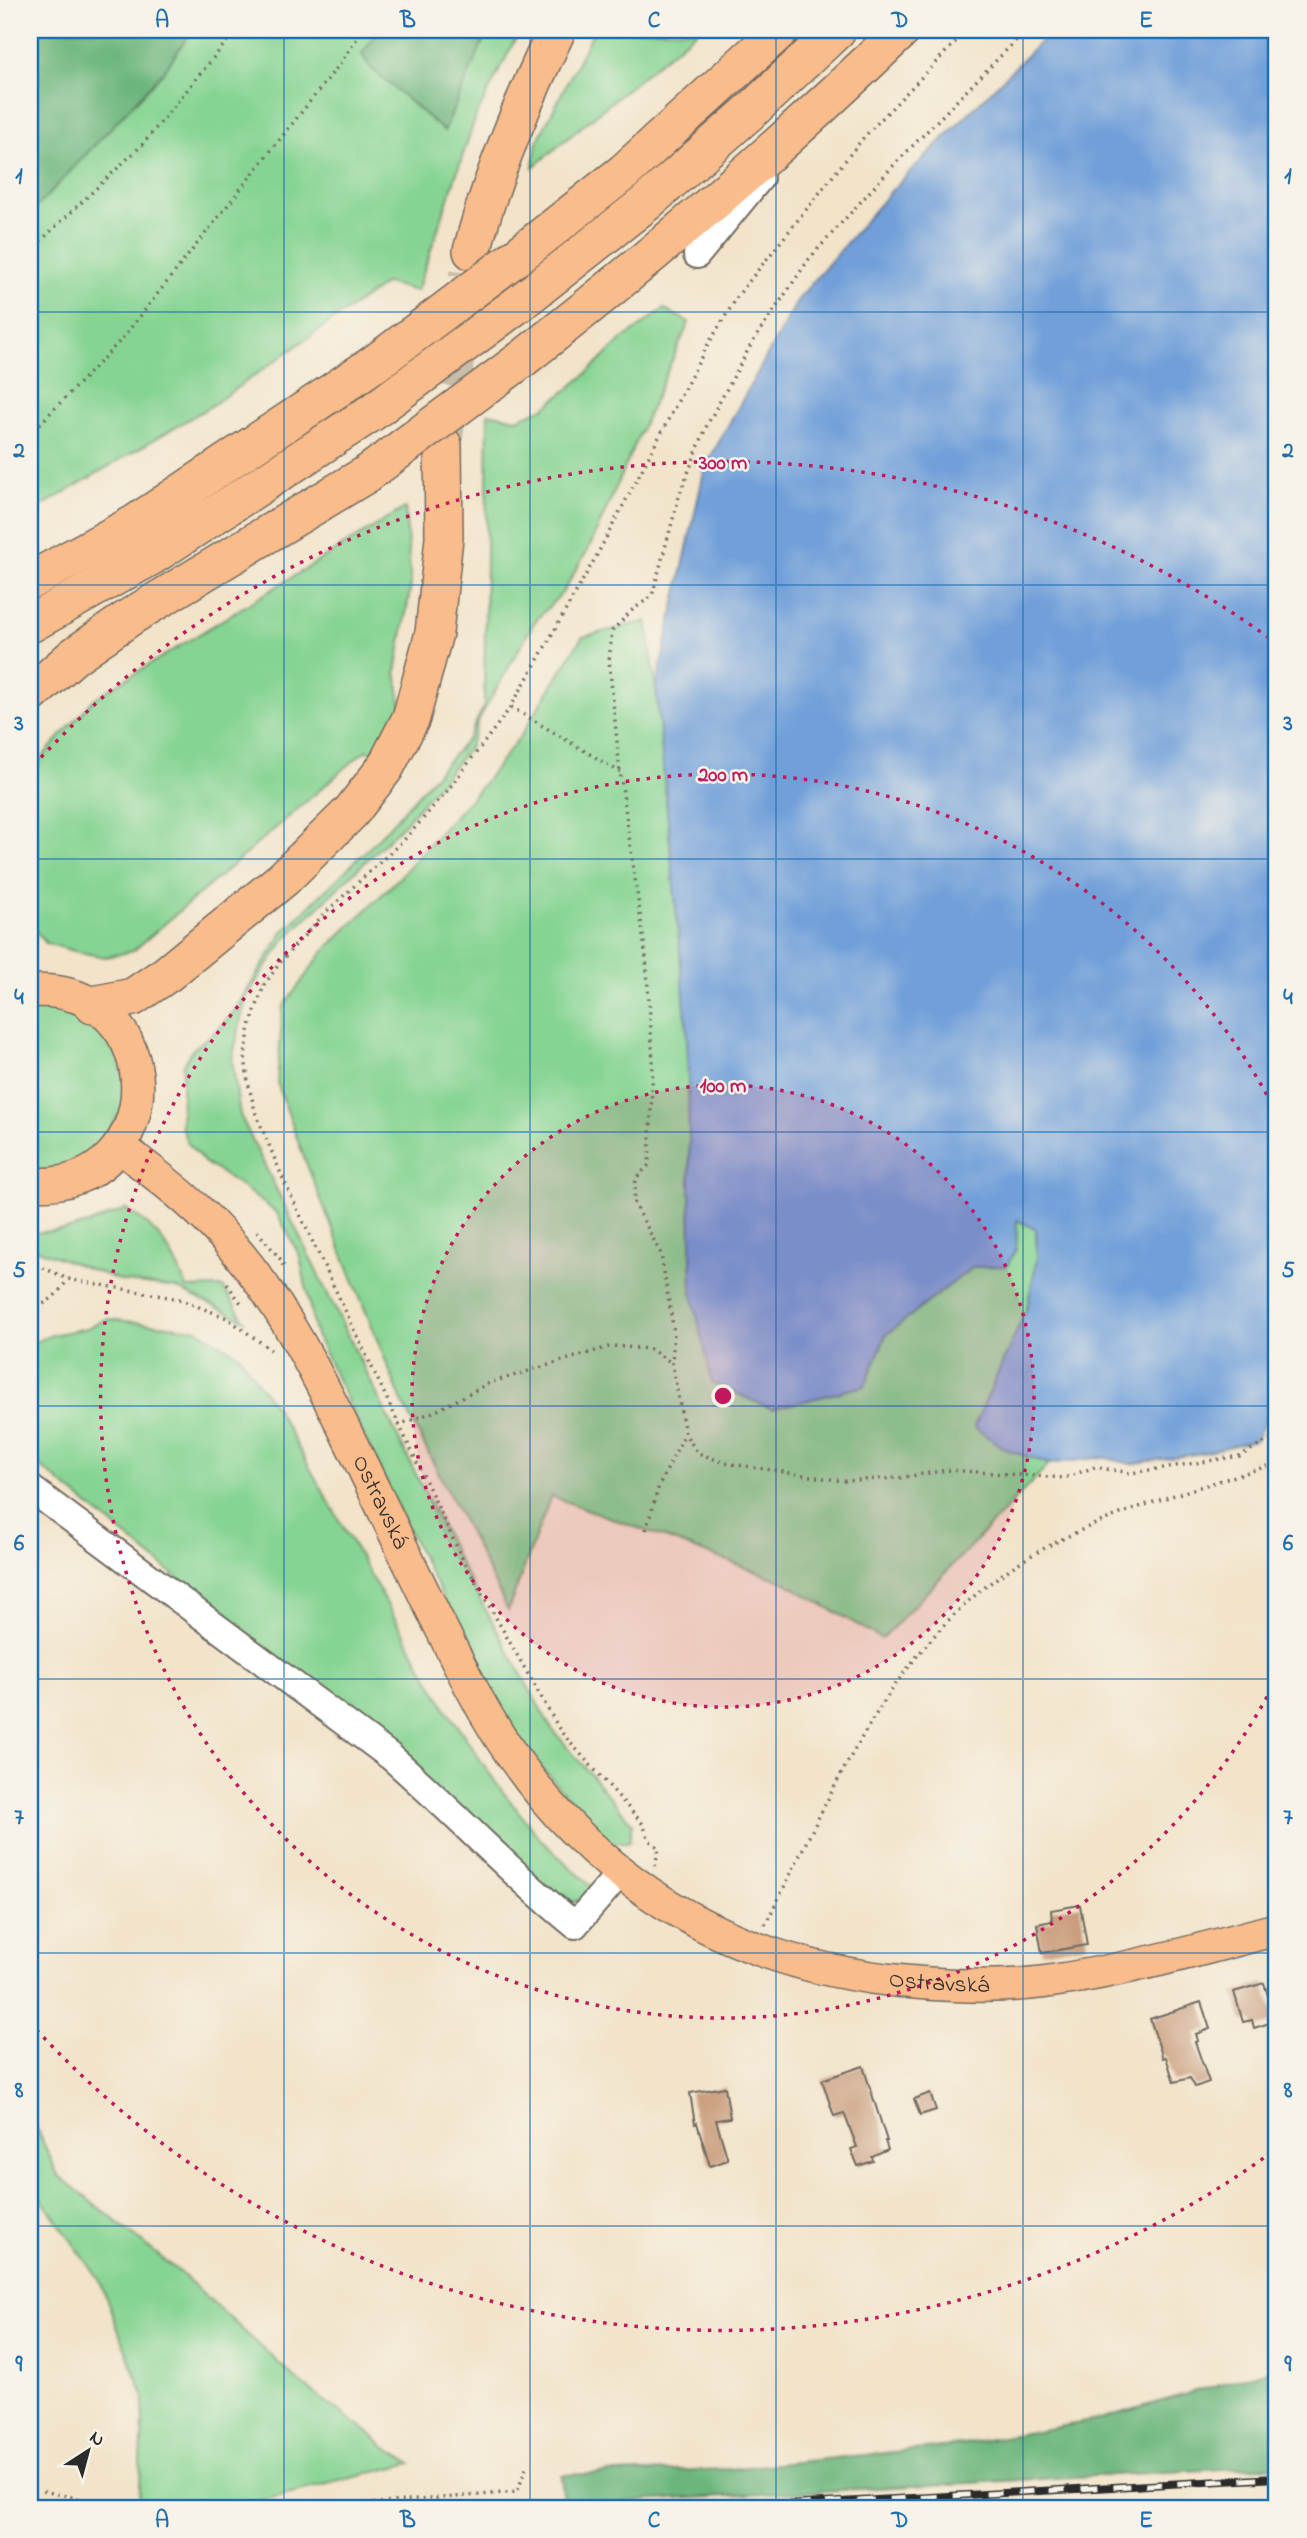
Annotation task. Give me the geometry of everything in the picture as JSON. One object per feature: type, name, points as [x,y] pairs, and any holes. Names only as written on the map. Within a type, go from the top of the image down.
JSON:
[{"type":"highway","points":[[472,251],[487,198],[514,125],[557,30]]},
{"type":"highway","points":[[30,581],[136,523],[374,364],[624,172],[780,30]]},
{"type":"highway","points":[[30,624],[152,556],[371,413],[517,305],[656,194],[753,109],[837,30]]},
{"type":"highway","points":[[30,695],[74,656],[130,617],[367,474],[521,360],[716,203],[902,30]]},
{"type":"highway","points":[[93,1005],[134,997],[220,930],[292,870],[351,812],[385,768],[411,718],[434,633],[444,538],[443,445]]},
{"type":"main road","points":[[30,991],[55,991],[93,1005],[119,1029],[135,1061],[138,1079],[137,1105],[129,1131],[119,1146],[99,1166],[73,1180],[45,1185],[30,1184]]},
{"type":"main road","name":"Ostravská","points":[[119,1146],[197,1207],[233,1247],[267,1292],[325,1391],[472,1689],[500,1737],[553,1807],[621,1873],[674,1911],[706,1928],[766,1952],[822,1970],[877,1979],[983,1986],[1042,1983],[1159,1961],[1277,1929]]},
{"type":"street","points":[[697,255],[819,110]]},
{"type":"street","points":[[30,1488],[391,1757],[535,1892],[575,1925],[621,1873]]},
{"type":"path","points":[[30,251],[143,145],[236,30]]},
{"type":"path","points":[[30,434],[121,340],[338,66],[363,30]]},
{"type":"path","points":[[649,1840],[643,1824],[561,1732],[463,1560],[266,1137],[248,1083],[245,1055],[250,1026],[264,985],[282,960],[324,914],[406,838],[447,791],[511,707],[597,555],[707,346],[739,294],[779,240],[864,137],[967,30]]},
{"type":"path","points":[[1026,30],[892,167],[802,270],[752,343],[707,425],[680,493],[652,596],[631,611],[612,631],[609,660],[620,772],[646,957],[653,1061],[649,1165],[636,1178],[634,1202],[662,1254],[674,1332],[672,1363],[685,1434],[698,1453],[726,1463],[843,1481],[898,1478],[948,1471],[1064,1478],[1095,1467],[1130,1473],[1240,1456],[1277,1435]]},
{"type":"path","points":[[511,707],[620,772]]},
{"type":"path","points":[[30,1262],[68,1279],[179,1299],[227,1318],[269,1347],[277,1356]]},
{"type":"path","points":[[30,1308],[38,1307],[56,1296],[68,1279]]},
{"type":"path","points":[[398,1425],[436,1411],[489,1383],[612,1346],[650,1349],[672,1363]]},
{"type":"path","points":[[646,1530],[659,1486],[685,1434]]},
{"type":"path","points":[[763,1930],[862,1736],[893,1686],[963,1607],[998,1577],[1070,1535],[1167,1498],[1277,1463]]},
{"type":"path","points":[[317,2508],[517,2492],[527,2466]]},
{"type":"path","points":[[43,2491],[123,2508]]},
{"type":"green space","points":[[37,30],[192,30],[164,71],[30,214],[30,39]]},
{"type":"green space","points":[[192,30],[379,30],[362,54],[371,68],[444,131],[488,30],[520,30],[476,116],[417,291],[386,283],[211,406],[30,513],[30,214],[164,71]]},
{"type":"green space","points":[[379,30],[488,30],[444,131],[371,68],[362,54]]},
{"type":"green space","points":[[594,30],[698,30],[533,167],[537,142]]},
{"type":"green space","points":[[664,309],[689,322],[590,546],[563,592],[535,621],[479,719],[469,748],[406,822],[285,939],[246,997],[232,1060],[240,1115],[457,1558],[551,1728],[632,1823],[629,1842],[608,1842],[517,1740],[420,1553],[315,1333],[300,1256],[277,1213],[205,1163],[187,1142],[181,1125],[183,1065],[193,1049],[234,1012],[283,932],[373,844],[467,740],[484,706],[488,413],[517,419],[544,408],[583,377],[622,340]]},
{"type":"green space","points":[[405,508],[411,584],[396,672],[403,713],[380,758],[366,750],[133,951],[106,957],[46,943],[30,925],[30,782],[42,757],[95,698]]},
{"type":"green space","points":[[647,621],[656,688],[687,1029],[692,1293],[865,1386],[885,1335],[973,1267],[1016,1249],[1017,1220],[1036,1228],[1037,1259],[1027,1308],[974,1427],[1005,1449],[1049,1464],[882,1639],[782,1581],[551,1496],[508,1610],[401,1399],[303,1155],[277,1082],[283,1007],[323,952],[399,878],[480,788],[522,734],[582,637]]},
{"type":"green space","points":[[30,1005],[74,1012],[97,1027],[115,1049],[124,1077],[124,1105],[95,1154],[71,1169],[30,1173]]},
{"type":"green space","points":[[126,1209],[148,1225],[164,1243],[187,1288],[223,1287],[244,1320],[176,1288],[122,1281],[30,1247],[30,1233],[65,1230]]},
{"type":"green space","points":[[107,1319],[196,1329],[239,1355],[277,1410],[445,1707],[496,1783],[542,1841],[592,1887],[583,1900],[571,1903],[554,1897],[242,1630],[30,1458],[30,1344],[52,1335],[87,1328]]},
{"type":"green space","points":[[30,2114],[58,2175],[183,2275],[299,2382],[383,2446],[411,2463],[231,2508],[139,2508],[144,2398],[99,2279],[34,2189],[30,2188]]},
{"type":"green space","points":[[1277,2369],[1277,2466],[564,2505],[561,2475],[729,2469],[952,2446],[1097,2420]]},
{"type":"water","points":[[1052,30],[1277,30],[1277,1394],[1256,1440],[1203,1453],[1131,1464],[1102,1457],[1049,1464],[1005,1449],[974,1427],[1027,1308],[1037,1259],[1036,1229],[1017,1220],[1016,1249],[1007,1266],[973,1267],[886,1335],[865,1386],[772,1409],[712,1383],[692,1293],[687,1029],[656,688],[705,467],[799,298],[890,192]]},
{"type":"building","points":[[1080,1905],[1087,1945],[1042,1953],[1037,1924],[1052,1921],[1051,1910]]},
{"type":"building","points":[[1264,1983],[1276,2021],[1254,2028],[1252,2020],[1243,2022],[1234,1992]]},
{"type":"building","points":[[1201,2002],[1210,2029],[1196,2034],[1198,2041],[1195,2042],[1209,2082],[1195,2087],[1190,2078],[1174,2082],[1150,2019]]},
{"type":"building","points":[[863,2066],[888,2150],[872,2157],[873,2161],[858,2166],[851,2149],[857,2147],[844,2113],[834,2116],[822,2080]]},
{"type":"building","points":[[725,2087],[730,2118],[716,2120],[728,2160],[710,2166],[697,2123],[695,2124],[690,2093]]},
{"type":"building","points":[[930,2093],[936,2110],[920,2115],[914,2099]]},
{"type":"tunnel","points":[[444,441],[468,273]]},
{"type":"railway","points":[[730,2508],[1277,2478]]}]
